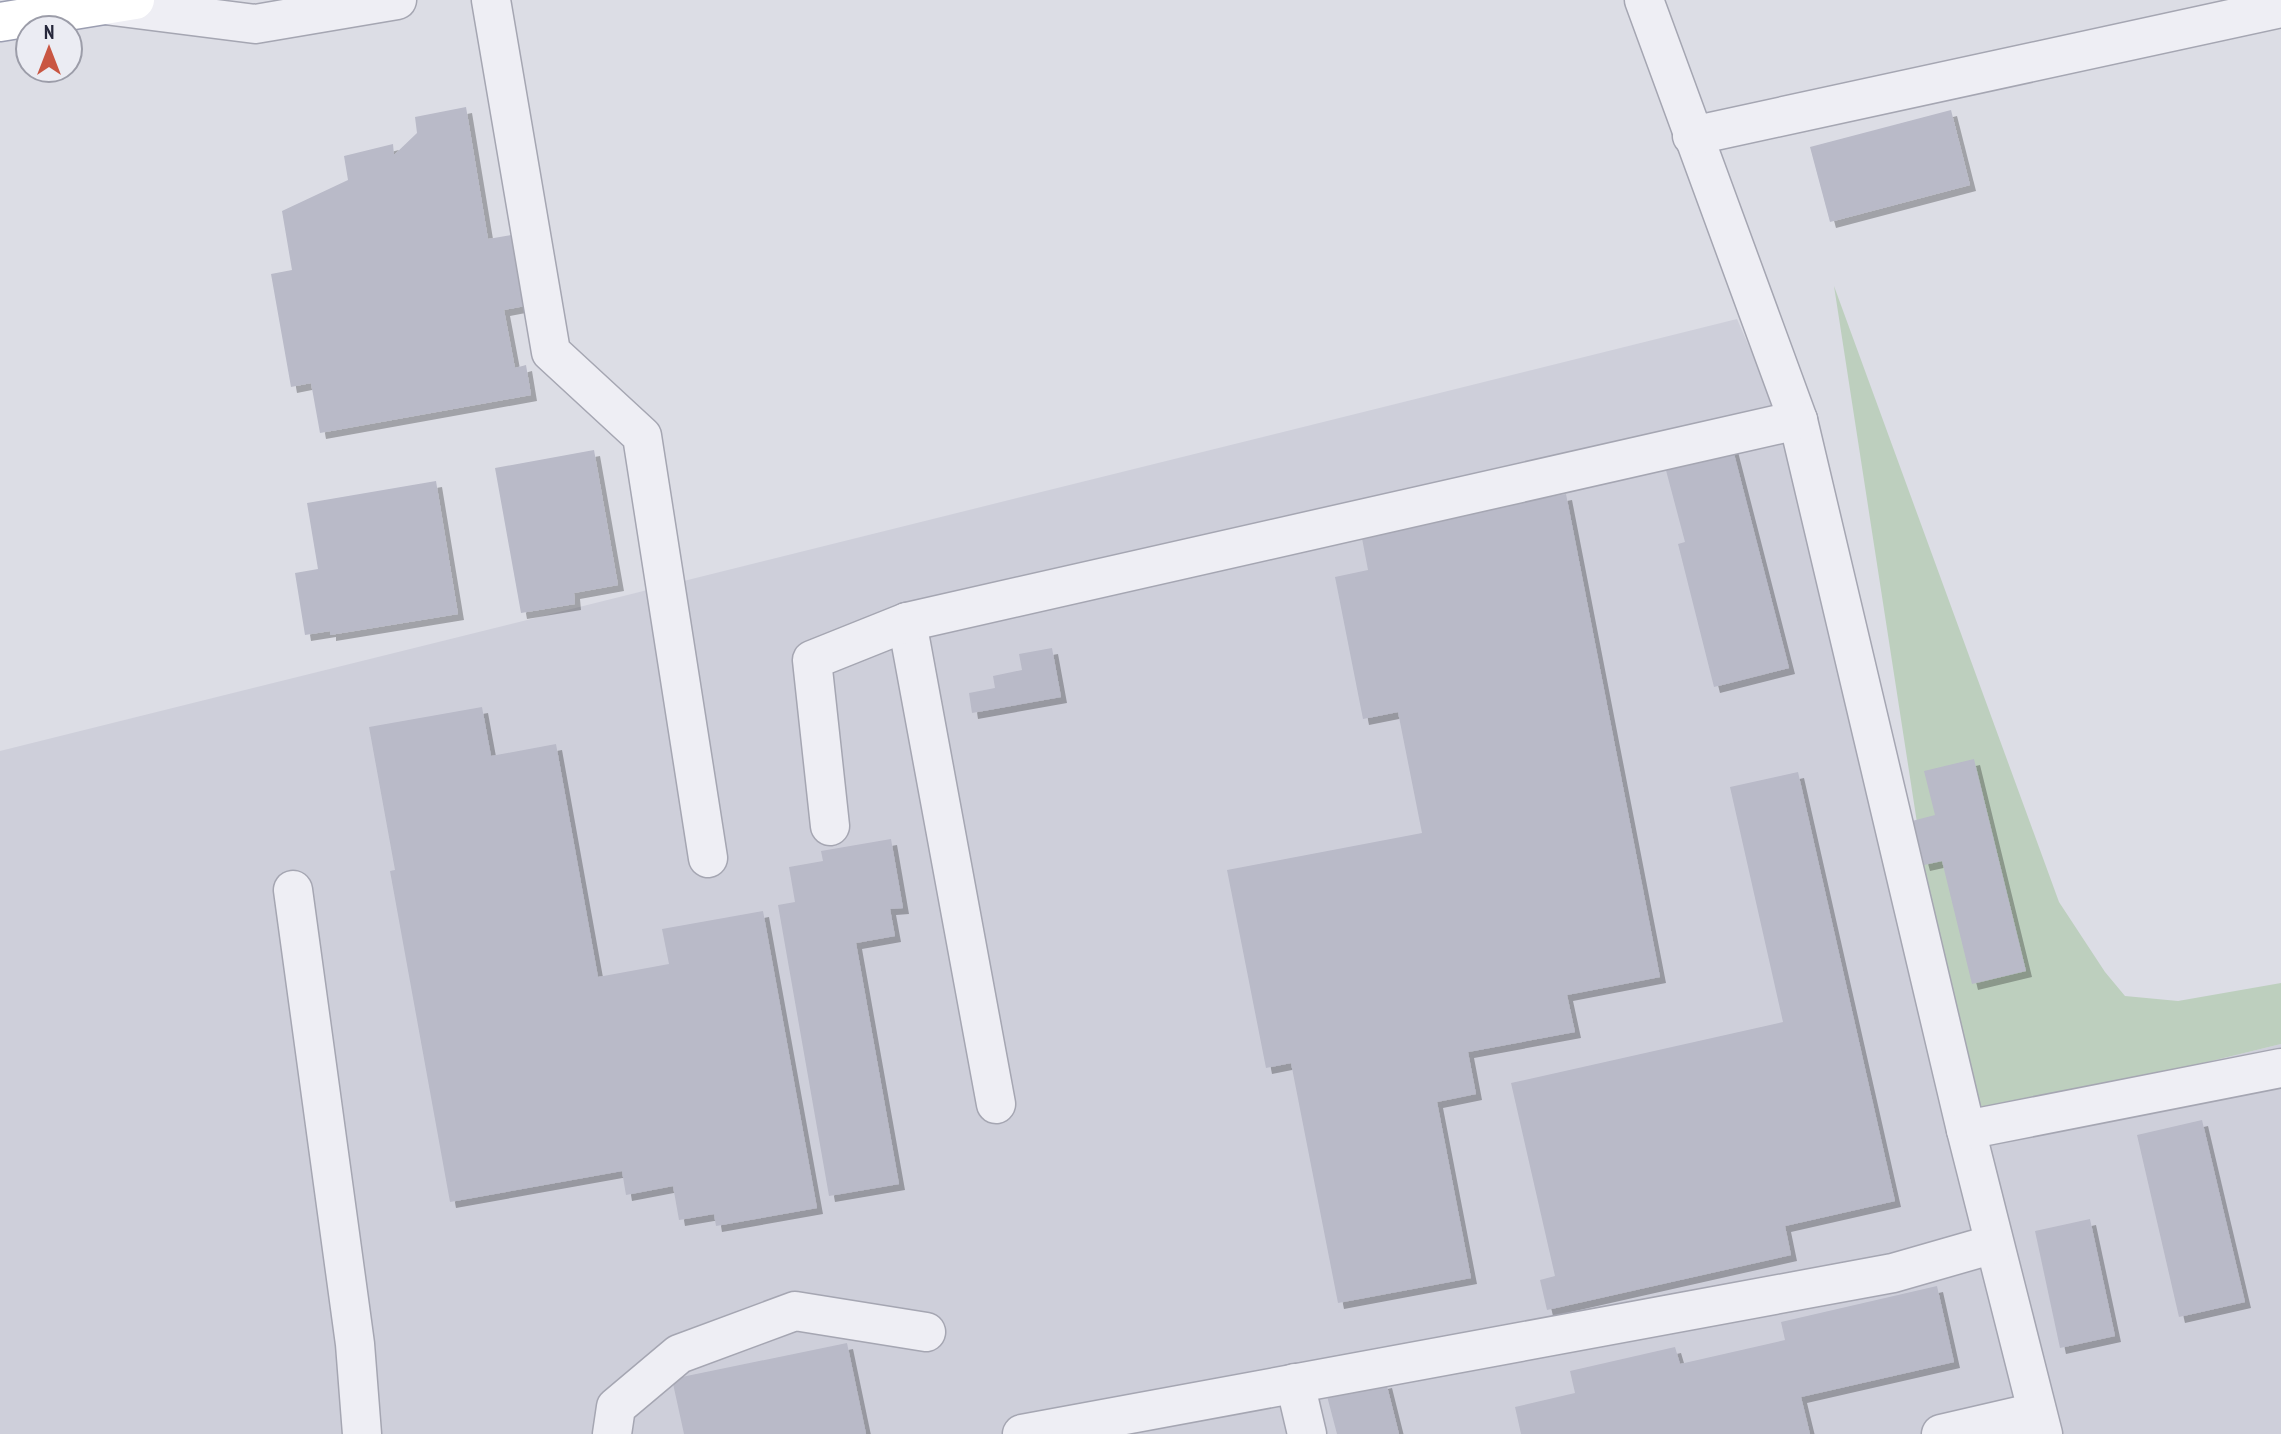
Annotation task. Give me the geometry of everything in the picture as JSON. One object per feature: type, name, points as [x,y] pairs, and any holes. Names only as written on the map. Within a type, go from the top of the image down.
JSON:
[{"type":"main road","points":[[0,22],[120,2]]},
{"type":"street","points":[[120,2],[255,24],[397,0]]},
{"type":"street","points":[[491,0],[551,352],[642,436],[708,858]]},
{"type":"street","points":[[1644,0],[1798,420],[1966,1130],[2040,1423],[1941,1434]]},
{"type":"street","points":[[1692,136],[2281,8]]},
{"type":"street","points":[[830,826],[812,660],[907,622],[1798,420]]},
{"type":"street","points":[[907,622],[996,1104]]},
{"type":"street","points":[[293,890],[355,1344],[362,1434]]},
{"type":"street","points":[[1966,1130],[2281,1068]]},
{"type":"street","points":[[1022,1434],[1893,1273],[1994,1244]]},
{"type":"street","points":[[612,1434],[616,1407],[679,1353],[795,1311],[926,1332]]},
{"type":"street","points":[[1295,1383],[1307,1434]]},
{"type":"shaded area","points":[[1737,319],[1780,417],[1970,1120],[2281,1044],[2281,1434],[0,1434],[0,751]]},
{"type":"green space","points":[[1834,286],[2059,902],[2105,972],[2125,996],[2178,1001],[2281,983],[2281,1044],[1970,1120],[1952,1049]]},
{"type":"building","points":[[466,107],[488,239],[517,234],[530,305],[504,310],[515,368],[526,365],[531,395],[320,433],[311,383],[291,387],[271,274],[292,270],[282,211],[348,180],[344,156],[393,144],[394,155],[417,133],[415,117]]},
{"type":"building","points":[[1951,110],[1970,185],[1830,222],[1810,147]]},
{"type":"building","points":[[1731,442],[1789,668],[1714,687],[1678,544],[1685,542],[1663,459]]},
{"type":"building","points":[[594,450],[618,585],[574,593],[575,604],[521,613],[495,468]]},
{"type":"building","points":[[436,481],[458,614],[330,635],[330,631],[305,635],[295,573],[318,569],[307,503]]},
{"type":"building","points":[[1566,494],[1660,977],[1567,995],[1575,1032],[1468,1052],[1476,1094],[1437,1102],[1471,1278],[1338,1303],[1291,1063],[1266,1068],[1227,870],[1422,833],[1398,712],[1363,719],[1335,577],[1368,570],[1361,533]]},
{"type":"building","points":[[1052,648],[1061,697],[972,713],[969,693],[995,688],[993,676],[1022,670],[1019,654]]},
{"type":"building","points":[[482,707],[491,756],[556,744],[598,977],[669,964],[662,929],[763,911],[817,1208],[716,1226],[714,1214],[679,1220],[673,1186],[626,1195],[622,1171],[450,1202],[390,871],[395,870],[369,727]]},
{"type":"building","points":[[1974,759],[2026,971],[1972,984],[1942,861],[1924,865],[1912,821],[1935,815],[1924,771]]},
{"type":"building","points":[[1798,772],[1895,1201],[1785,1226],[1791,1255],[1547,1310],[1540,1280],[1555,1276],[1511,1083],[1783,1022],[1730,787]]},
{"type":"building","points":[[891,839],[903,908],[890,909],[895,936],[856,943],[899,1184],[829,1196],[778,905],[795,902],[789,867],[823,861],[821,851]]},
{"type":"building","points":[[2202,1120],[2245,1302],[2179,1317],[2137,1135]]},
{"type":"building","points":[[2090,1219],[2115,1336],[2060,1348],[2035,1231]]},
{"type":"building","points":[[1937,1286],[1954,1362],[1801,1397],[1810,1434],[1521,1434],[1515,1407],[1575,1393],[1570,1371],[1675,1347],[1680,1364],[1785,1340],[1781,1322]]},
{"type":"building","points":[[847,1343],[866,1434],[684,1434],[672,1379]]},
{"type":"building","points":[[1386,1382],[1399,1434],[1337,1434],[1327,1396]]}]
